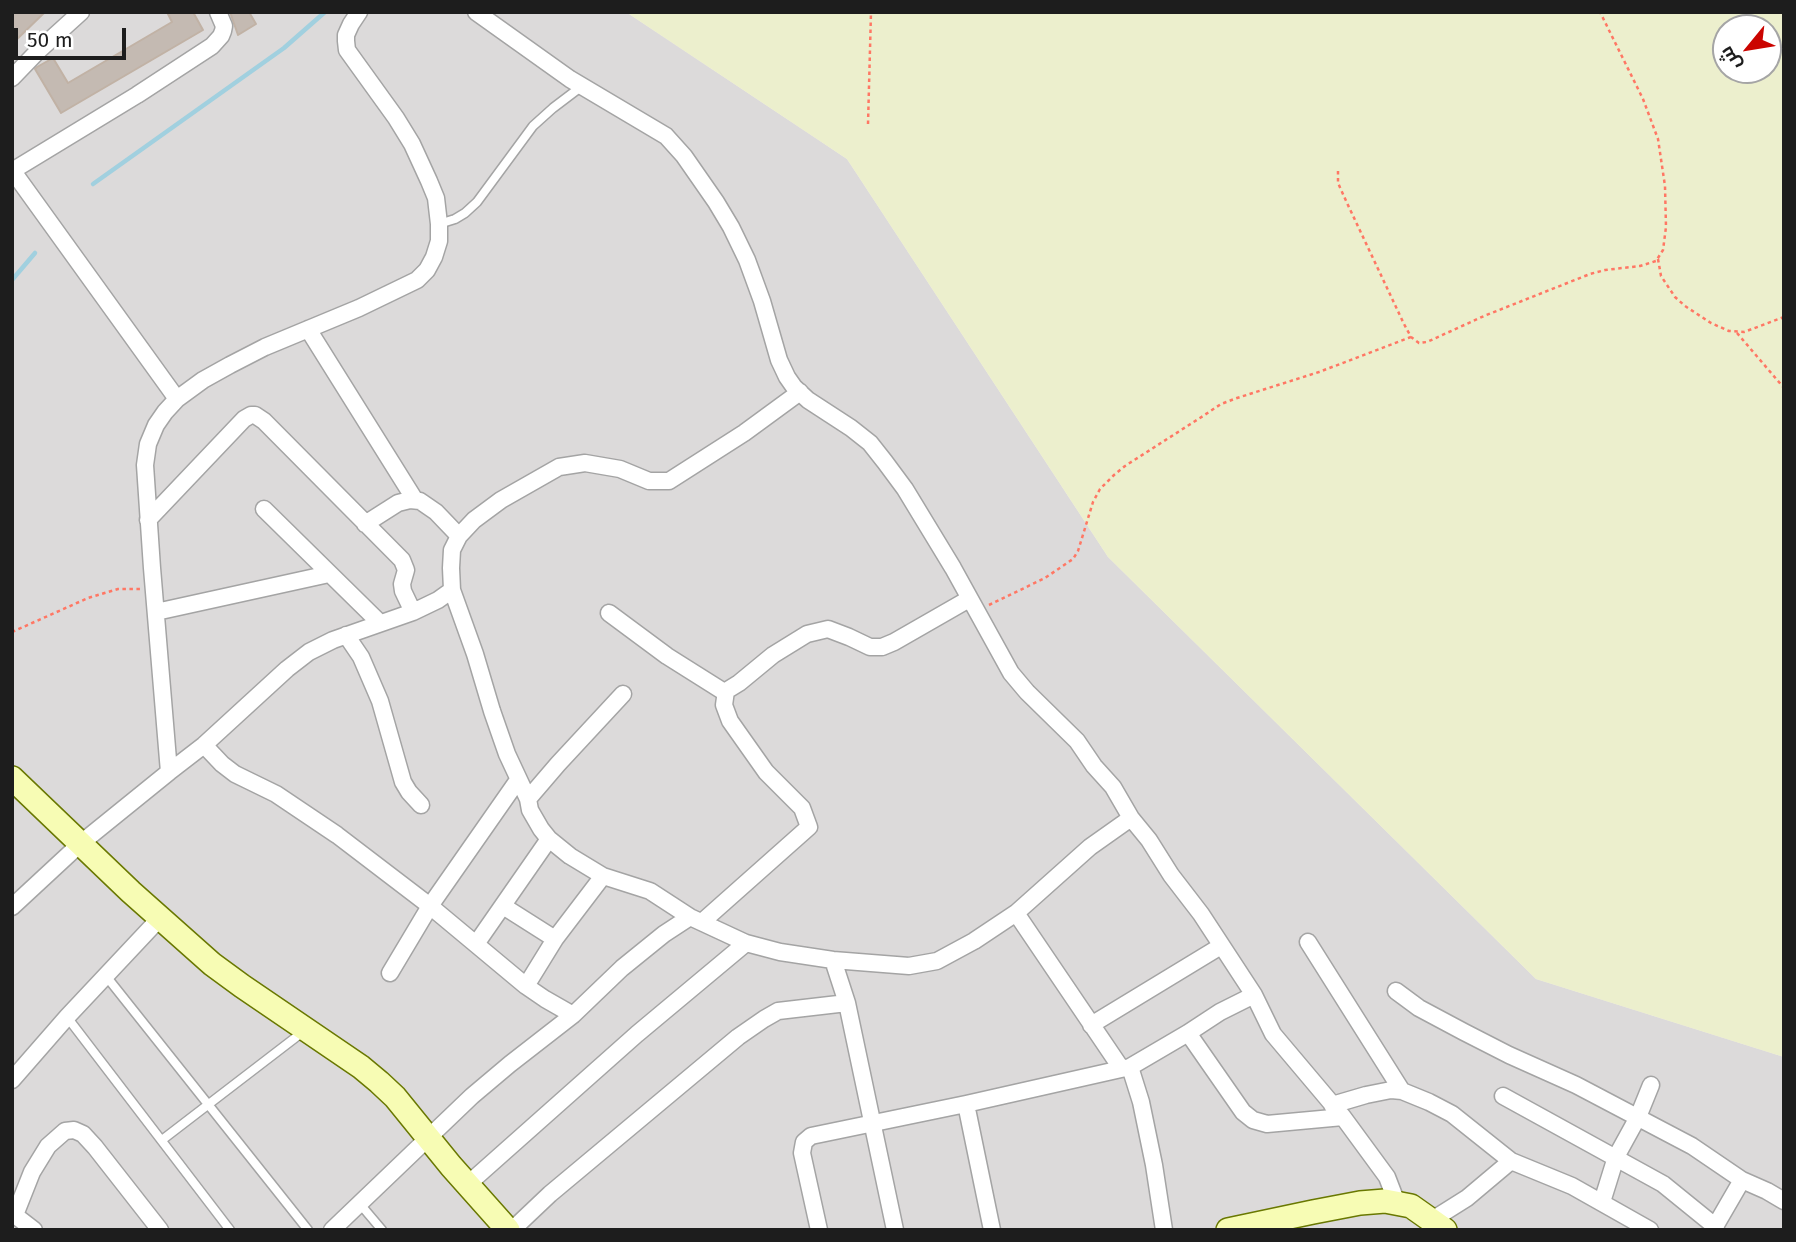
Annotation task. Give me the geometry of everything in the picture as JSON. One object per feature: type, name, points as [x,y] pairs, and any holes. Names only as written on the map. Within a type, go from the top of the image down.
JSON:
[{"type":"street","points":[[12,78],[81,12]]},
{"type":"street","points":[[177,399],[12,171],[137,96],[212,46],[221,36],[224,26],[218,12]]},
{"type":"street","points":[[169,772],[145,466],[148,444],[156,425],[177,399],[230,365],[265,346],[417,280],[427,270],[439,241],[436,198],[412,144],[347,50],[346,35],[359,12]]},
{"type":"street","points":[[476,12],[582,86],[666,136],[684,156],[731,227],[747,260],[787,377],[800,392],[870,443],[905,489],[953,568],[1011,673],[1077,741],[1113,787],[1131,818],[1201,914],[1254,995],[1273,1034],[1338,1111],[1387,1177],[1397,1202]]},
{"type":"street","points":[[308,329],[415,500]]},
{"type":"street","points":[[800,392],[744,433],[669,481],[649,481],[620,469],[574,463],[559,467],[500,500],[458,536],[452,550],[453,590],[499,732],[528,799],[530,810],[541,829],[570,856],[603,876],[650,891],[696,919],[746,943],[780,952],[833,960],[909,966],[937,961],[974,942],[1016,914],[1090,847],[1131,818]]},
{"type":"street","points":[[148,520],[244,419],[255,415],[405,564],[403,591],[413,612]]},
{"type":"street","points":[[365,524],[398,503],[415,500],[436,512],[458,536]]},
{"type":"street","points":[[264,509],[380,623]]},
{"type":"street","points":[[156,612],[329,574]]},
{"type":"street","points":[[12,906],[80,844],[204,745],[309,652],[346,635],[413,612],[453,590]]},
{"type":"street","points":[[609,613],[667,656],[726,691],[780,650],[817,630],[828,629],[870,647],[881,647],[973,605]]},
{"type":"street","points":[[346,635],[361,657],[380,701],[403,782],[421,805]]},
{"type":"street","points":[[332,1230],[472,1096],[573,1015],[622,968],[664,934],[696,919],[809,827],[802,808],[766,772],[730,721],[724,705],[726,691]]},
{"type":"street","points":[[528,799],[623,694]]},
{"type":"street","points":[[204,745],[235,774],[275,793],[337,835],[430,906],[526,986],[573,1015]]},
{"type":"street","points":[[12,778],[212,964],[379,1082],[395,1097],[467,1185],[510,1230],[738,1037],[764,1019],[778,1011],[847,1003]]},
{"type":"street","points":[[390,974],[430,906],[518,780]]},
{"type":"street","points":[[476,944],[549,839]]},
{"type":"street","points":[[526,986],[555,939],[603,876]]},
{"type":"street","points":[[503,906],[555,939]]},
{"type":"street","points":[[1016,914],[1091,1025],[1125,1067],[1141,1102],[1164,1230]]},
{"type":"street","points":[[12,1080],[160,918]]},
{"type":"street","points":[[467,1185],[637,1034],[746,943]]},
{"type":"street","points":[[1308,943],[1402,1091]]},
{"type":"street","points":[[1091,1025],[1221,946]]},
{"type":"street","points":[[833,960],[847,1003],[895,1230]]},
{"type":"street","points":[[1396,991],[1419,1008],[1486,1043],[1576,1084],[1692,1146],[1742,1180],[1784,1201]]},
{"type":"street","points":[[819,1230],[802,1153],[804,1142],[809,1137],[1125,1067],[1254,995]]},
{"type":"street","points":[[1188,1033],[1236,1103],[1247,1117],[1253,1120],[1266,1124],[1338,1111],[1366,1095],[1391,1090],[1402,1091],[1452,1114],[1511,1161],[1572,1186],[1650,1230]]},
{"type":"street","points":[[1602,1202],[1616,1157],[1638,1117],[1651,1085]]},
{"type":"street","points":[[1503,1096],[1663,1184],[1714,1228],[1742,1180]]},
{"type":"street","points":[[966,1104],[992,1230]]},
{"type":"street","points":[[34,1230],[13,1214],[32,1172],[48,1146],[65,1131],[74,1130],[83,1134],[95,1147],[160,1230]]},
{"type":"street","points":[[1228,1230],[1360,1203],[1385,1201],[1410,1206],[1438,1225],[1511,1161]]},
{"type":"lane","points":[[439,224],[455,219],[477,202],[533,126],[582,86]]},
{"type":"lane","points":[[106,976],[308,1230]]},
{"type":"lane","points":[[67,1017],[230,1230]]},
{"type":"lane","points":[[162,1140],[305,1029]]},
{"type":"lane","points":[[360,1204],[382,1230]]},
{"type":"path","points":[[868,124],[872,12]]},
{"type":"path","points":[[1338,171],[1341,191],[1411,337],[1419,343],[1590,274],[1649,264],[1658,259],[1665,242],[1666,199],[1658,139],[1643,99],[1600,12]]},
{"type":"path","points":[[1658,259],[1661,276],[1675,297],[1711,323],[1737,333],[1784,388]]},
{"type":"path","points":[[1737,333],[1750,331],[1784,317]]},
{"type":"path","points":[[973,605],[1045,578],[1073,559],[1100,489],[1125,466],[1202,416],[1237,398],[1319,372],[1411,337]]},
{"type":"path","points":[[12,632],[66,607],[118,589],[154,589]]},
{"type":"shaded area","points":[[12,12],[626,12],[847,159],[1108,557],[1536,979],[1784,1057],[1784,1230],[12,1230]]},
{"type":"green space","points":[[626,12],[1784,12],[1784,1057],[1536,979],[1108,557],[847,159]]},
{"type":"building","points":[[12,12],[45,12],[12,44]]},
{"type":"building","points":[[167,12],[193,12],[203,30],[61,113],[35,69],[37,67],[53,58],[68,83],[172,22]]},
{"type":"building","points":[[230,12],[249,12],[256,24],[238,35]]},
{"type":"waterway","points":[[93,184],[284,48],[325,12]]},
{"type":"waterway","points":[[12,280],[35,253]]}]
